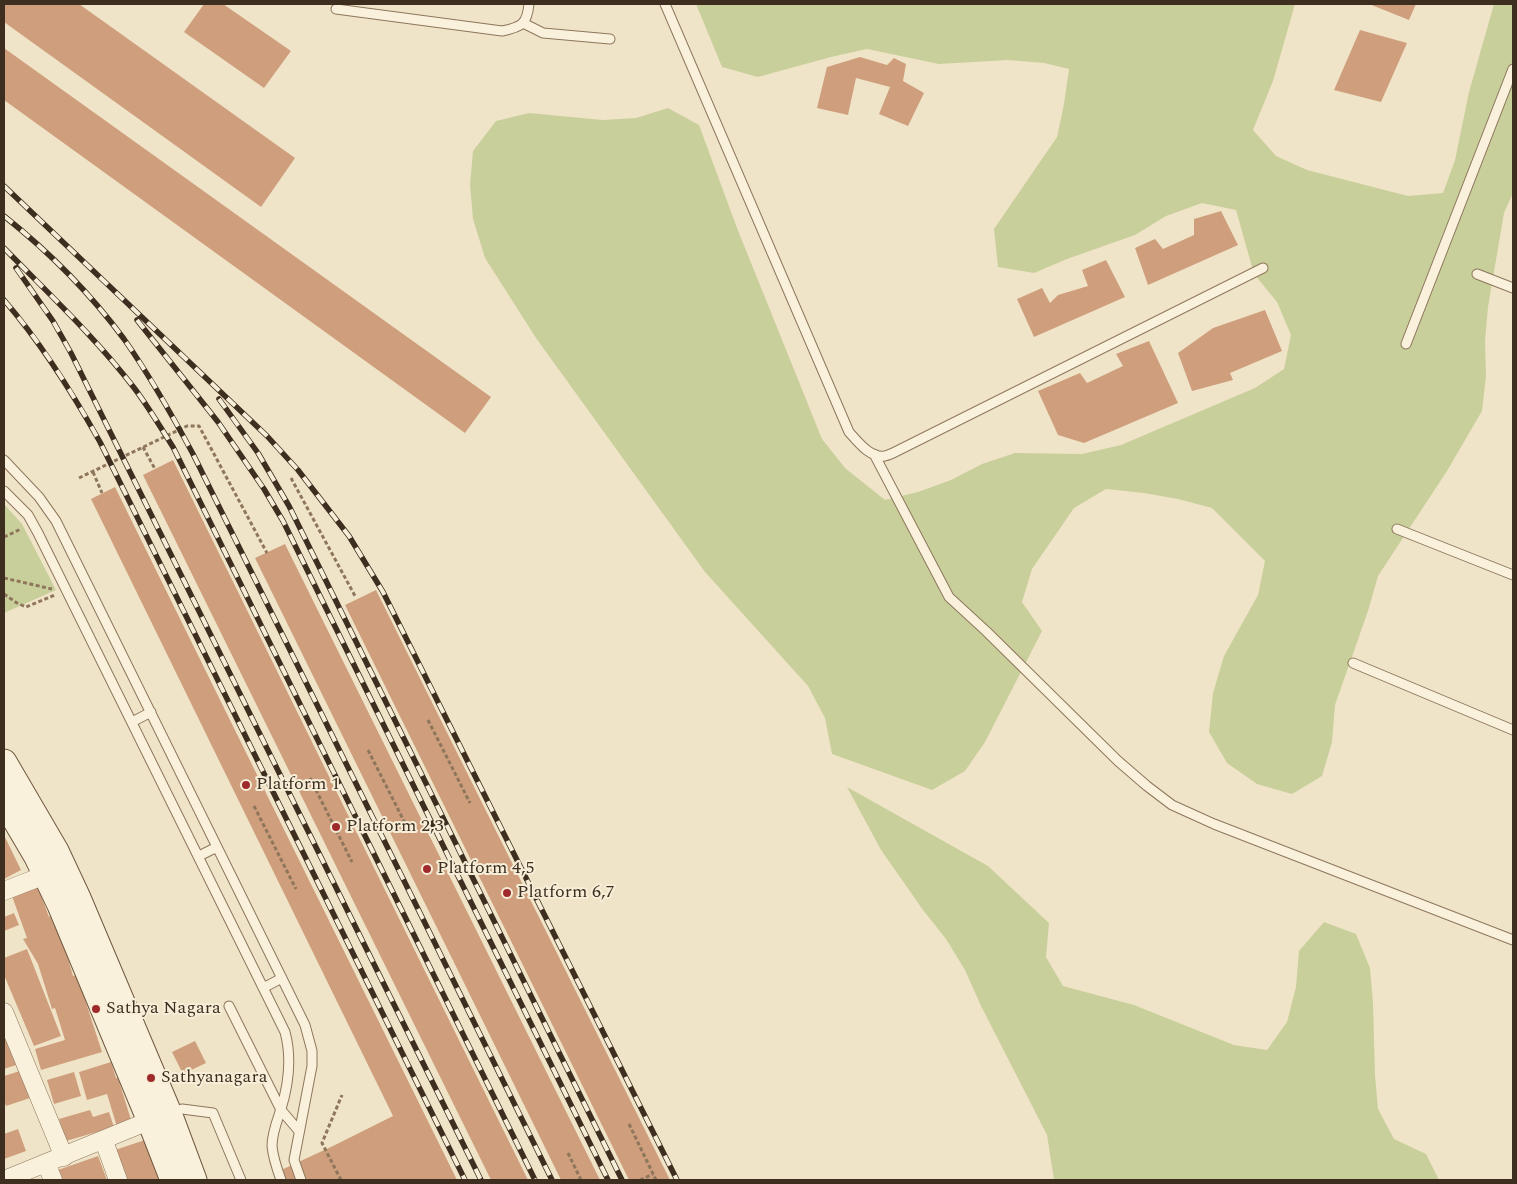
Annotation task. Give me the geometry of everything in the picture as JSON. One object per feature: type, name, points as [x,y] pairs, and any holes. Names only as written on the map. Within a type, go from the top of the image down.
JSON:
[{"type":"street","points":[[4,762],[56,851],[78,898],[160,1117],[173,1180]]},
{"type":"street","points":[[4,801],[45,874],[160,1117],[194,1180]]},
{"type":"street","points":[[4,891],[45,874]]},
{"type":"street","points":[[4,1012],[64,1157]]},
{"type":"street","points":[[4,1180],[160,1117]]},
{"type":"street","points":[[104,1141],[118,1180]]},
{"type":"street","points":[[46,1163],[53,1180]]},
{"type":"lane","points":[[336,9],[502,31],[516,28],[523,23],[528,16],[529,4]]},
{"type":"lane","points":[[665,4],[850,432],[861,446],[874,454],[885,456],[896,451],[1263,268]]},
{"type":"lane","points":[[523,23],[543,33],[610,39]]},
{"type":"lane","points":[[1406,344],[1513,69]]},
{"type":"lane","points":[[1476,274],[1513,288]]},
{"type":"lane","points":[[874,454],[949,597],[1146,786],[1172,805],[1214,824],[1513,940]]},
{"type":"lane","points":[[4,460],[39,497],[56,521],[305,1025],[312,1051],[312,1066],[294,1160],[302,1180]]},
{"type":"lane","points":[[4,492],[30,519],[285,1032],[289,1051],[287,1089],[274,1130],[272,1144],[274,1159],[281,1180]]},
{"type":"lane","points":[[1397,530],[1513,575]]},
{"type":"lane","points":[[1353,663],[1513,730]]},
{"type":"lane","points":[[132,722],[150,712]]},
{"type":"lane","points":[[199,856],[218,847]]},
{"type":"lane","points":[[263,988],[282,978]]},
{"type":"lane","points":[[229,1006],[281,1110],[299,1131]]},
{"type":"lane","points":[[160,1117],[182,1109],[213,1113],[242,1180]]},
{"type":"path","points":[[79,478],[187,426],[199,426],[267,553]]},
{"type":"path","points":[[143,447],[155,469]]},
{"type":"path","points":[[93,472],[102,493]]},
{"type":"path","points":[[290,478],[355,596]]},
{"type":"path","points":[[4,537],[20,530],[30,519]]},
{"type":"path","points":[[4,578],[62,592],[26,607],[4,594]]},
{"type":"path","points":[[428,720],[470,803]]},
{"type":"path","points":[[368,750],[410,833]]},
{"type":"path","points":[[310,778],[352,862]]},
{"type":"path","points":[[254,806],[296,889]]},
{"type":"path","points":[[341,1180],[322,1143],[342,1095]]},
{"type":"path","points":[[629,1124],[656,1180]]},
{"type":"path","points":[[568,1153],[581,1180]]},
{"type":"path","points":[[640,1180],[653,1174]]},
{"type":"green space","points":[[696,4],[1295,4],[1273,81],[1253,130],[1276,156],[1307,170],[1408,196],[1443,193],[1455,160],[1469,92],[1494,4],[1513,4],[1513,193],[1504,213],[1488,307],[1485,341],[1486,376],[1482,411],[1447,471],[1378,576],[1368,611],[1335,705],[1332,742],[1322,776],[1292,794],[1257,784],[1227,763],[1209,732],[1213,693],[1224,656],[1258,595],[1265,561],[1212,508],[1178,499],[1106,489],[1074,508],[1032,569],[1022,602],[1042,631],[985,742],[965,771],[932,790],[832,754],[825,718],[808,686],[705,572],[536,338],[485,258],[473,219],[470,185],[473,151],[496,121],[529,113],[603,120],[636,118],[668,108],[699,125],[737,228],[822,439],[845,468],[885,500],[918,492],[951,480],[982,464],[1015,453],[1082,454],[1121,445],[1255,388],[1284,369],[1291,335],[1277,302],[1254,274],[1236,210],[1202,203],[1166,216],[1135,235],[1034,273],[998,267],[994,229],[1057,137],[1069,69],[1044,63],[1008,60],[939,64],[867,49],[758,77],[722,67]]},
{"type":"green space","points":[[4,504],[22,524],[56,590],[4,613]]},
{"type":"green space","points":[[847,787],[988,866],[1049,923],[1046,957],[1063,986],[1134,1005],[1234,1045],[1267,1050],[1287,1022],[1296,987],[1299,951],[1324,922],[1356,934],[1370,968],[1378,1109],[1394,1139],[1426,1154],[1439,1180],[1054,1180],[1047,1135],[981,1006],[965,970],[946,939],[881,850]]},
{"type":"building","points":[[4,4],[79,4],[295,158],[261,207],[4,22]]},
{"type":"building","points":[[204,4],[223,4],[291,51],[264,88],[184,32]]},
{"type":"building","points":[[1369,4],[1416,4],[1409,20]]},
{"type":"building","points":[[1360,30],[1407,43],[1381,102],[1334,90]]},
{"type":"building","points":[[4,48],[491,397],[465,433],[4,100]]},
{"type":"building","points":[[860,57],[887,65],[894,58],[906,64],[903,81],[924,93],[908,126],[879,114],[890,87],[856,78],[848,115],[817,108],[827,67]]},
{"type":"building","points":[[1221,211],[1238,245],[1148,285],[1135,248],[1155,239],[1163,249],[1194,235],[1194,219]]},
{"type":"building","points":[[1106,260],[1125,297],[1034,337],[1017,299],[1042,288],[1050,303],[1058,295],[1088,286],[1082,270]]},
{"type":"building","points":[[1265,310],[1282,351],[1230,373],[1233,380],[1192,391],[1178,353],[1213,328]]},
{"type":"building","points":[[1149,341],[1178,403],[1084,443],[1058,435],[1038,391],[1080,373],[1087,383],[1123,366],[1116,354]]},
{"type":"building","name":"Platform 2,3","points":[[173,460],[528,1180],[491,1180],[143,475]]},
{"type":"building","name":"Platform 1","points":[[115,487],[457,1180],[281,1180],[277,1172],[393,1116],[91,499]]},
{"type":"building","name":"Platform 4,5","points":[[285,544],[600,1180],[561,1180],[255,558]]},
{"type":"building","name":"Platform 6,7","points":[[376,590],[670,1180],[629,1180],[345,605]]},
{"type":"building","points":[[4,835],[21,870],[4,879]]},
{"type":"building","points":[[38,887],[49,917],[67,955],[73,976],[77,975],[102,1052],[41,1070],[35,1049],[65,1040],[55,1008],[52,1009],[38,964],[23,939],[27,938],[12,896]]},
{"type":"building","points":[[14,913],[19,925],[4,931],[4,917]]},
{"type":"building","points":[[27,949],[61,1036],[34,1046],[4,975],[4,958]]},
{"type":"building","points":[[4,1023],[19,1064],[4,1069]]},
{"type":"building","points":[[195,1041],[206,1063],[183,1074],[172,1052]]},
{"type":"building","points":[[111,1062],[132,1123],[117,1127],[107,1094],[87,1100],[79,1072]]},
{"type":"building","points":[[20,1071],[30,1098],[6,1106],[4,1099],[4,1076]]},
{"type":"building","points":[[74,1072],[81,1096],[54,1104],[47,1080]]},
{"type":"building","points":[[90,1110],[93,1117],[109,1112],[114,1127],[66,1141],[59,1119]]},
{"type":"building","points":[[18,1129],[26,1151],[4,1159],[4,1134]]},
{"type":"building","points":[[148,1139],[165,1180],[125,1180],[115,1150]]},
{"type":"building","points":[[98,1156],[107,1180],[62,1180],[58,1170]]},
{"type":"railway","points":[[4,186],[267,436],[298,470],[349,536],[383,592],[677,1180]]},
{"type":"railway","points":[[4,216],[52,258],[97,305],[134,353],[169,410],[193,454],[552,1180]]},
{"type":"railway","points":[[4,248],[72,317],[120,370],[145,403],[173,447],[535,1180]]},
{"type":"railway","points":[[16,268],[53,321],[71,353],[481,1180]]},
{"type":"railway","points":[[4,300],[56,369],[100,442],[465,1180]]},
{"type":"railway","points":[[137,320],[218,422],[264,489],[283,521],[608,1180]]},
{"type":"railway","points":[[219,399],[258,453],[289,506],[622,1180]]},
{"type":"place","name":"Platform 1","points":[[246,785]]},
{"type":"place","name":"Platform 2,3","points":[[336,827]]},
{"type":"place","name":"Platform 4,5","points":[[427,869]]},
{"type":"place","name":"Platform 6,7","points":[[507,893]]},
{"type":"place","name":"Sathya Nagara","points":[[96,1009]]},
{"type":"place","name":"Sathyanagara","points":[[151,1078]]}]
